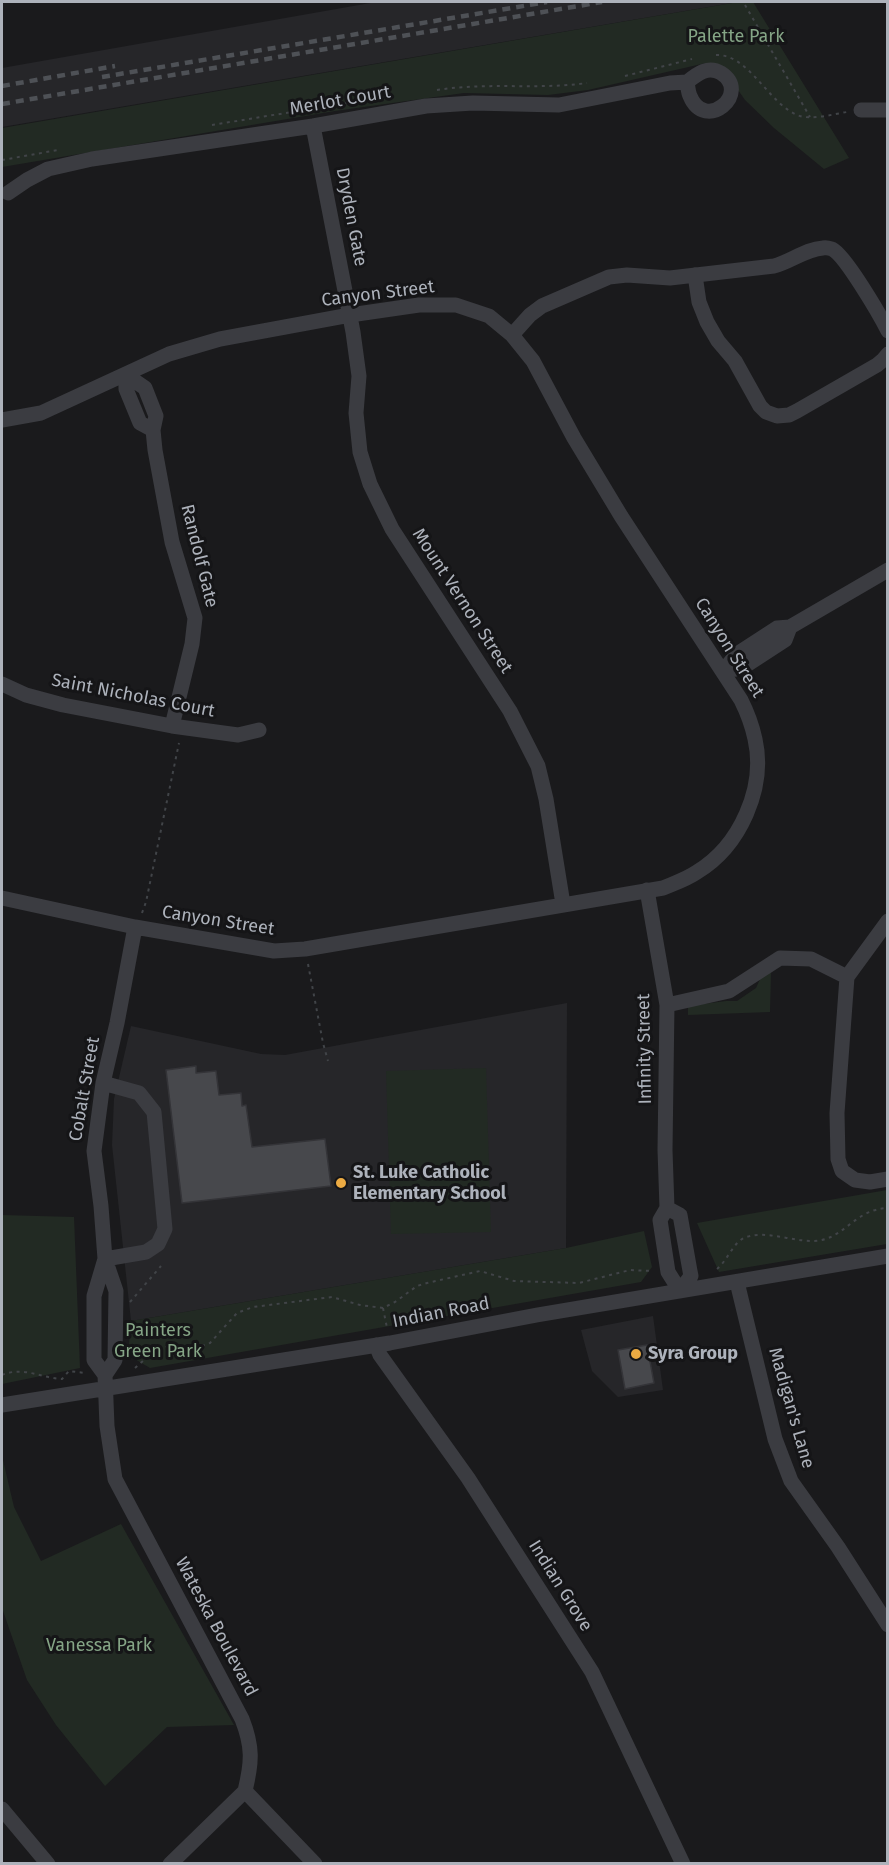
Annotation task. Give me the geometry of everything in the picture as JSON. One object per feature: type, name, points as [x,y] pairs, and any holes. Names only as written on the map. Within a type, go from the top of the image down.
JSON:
[{"type":"street","name":"Merlot Court","points":[[8,193],[48,169],[92,159],[313,126],[426,106],[473,103],[560,105],[670,83],[687,82]]},
{"type":"street","points":[[861,110],[888,110]]},
{"type":"street","name":"Dryden Gate","points":[[313,126],[350,315]]},
{"type":"street","points":[[512,335],[530,315],[542,306],[609,277],[627,275],[670,278],[774,266],[814,249],[825,247],[833,249],[845,262],[888,331]]},
{"type":"street","points":[[695,275],[699,302],[707,322],[718,341],[735,361],[760,406],[772,414],[777,416],[797,411],[879,363],[888,354]]},
{"type":"street","name":"Canyon Street","points":[[2,420],[41,412],[169,354],[220,339],[418,305],[456,305],[489,316],[512,335],[533,361],[574,438],[621,516],[723,671],[748,715],[756,740],[757,777],[744,820],[729,844],[713,861],[698,872],[663,888],[305,949],[274,951],[135,927],[2,898]]},
{"type":"street","name":"Mount Vernon Street","points":[[350,315],[359,376],[356,413],[360,452],[370,484],[392,529],[510,711],[538,766],[546,800],[563,904]]},
{"type":"street","name":"Randolf Gate","points":[[126,375],[126,389],[140,423],[153,430],[172,542],[195,618],[192,644],[172,726]]},
{"type":"street","points":[[723,671],[736,654],[777,628],[790,627],[888,570]]},
{"type":"street","name":"Saint Nicholas Court","points":[[2,684],[26,695],[63,705],[172,726],[238,735],[259,730]]},
{"type":"street","name":"Infinity Street","points":[[647,890],[667,1005],[665,1150],[667,1208],[660,1220],[668,1272],[680,1291]]},
{"type":"street","points":[[888,921],[847,976],[837,1113],[838,1159],[842,1171],[855,1180],[870,1182],[888,1179]]},
{"type":"street","name":"Cobalt Street","points":[[105,1382],[116,1360],[116,1291],[105,1259],[94,1151],[103,1083],[135,927]]},
{"type":"street","points":[[667,1005],[729,991],[780,958],[812,959],[847,976]]},
{"type":"street","points":[[103,1083],[139,1093],[154,1112],[165,1229],[158,1244],[146,1252],[105,1259]]},
{"type":"street","points":[[667,1208],[680,1215],[691,1276],[680,1291]]},
{"type":"street","name":"Indian Road","points":[[2,1405],[105,1382],[383,1344],[537,1315],[888,1256]]},
{"type":"street","name":"Cobalt Street","points":[[105,1259],[94,1296],[94,1360],[105,1382]]},
{"type":"street","name":"Madigan's Lane","points":[[736,1282],[776,1439],[791,1481],[838,1547],[888,1625]]},
{"type":"street","name":"Indian Grove","points":[[383,1344],[380,1355],[468,1478],[592,1672],[683,1863]]},
{"type":"street","name":"Wateska Boulevard","points":[[105,1382],[107,1426],[115,1479],[242,1719],[249,1737],[251,1765],[245,1791]]},
{"type":"street","points":[[170,1863],[245,1791],[315,1863]]},
{"type":"street","points":[[2,1809],[48,1863]]},
{"type":"path","points":[[745,5],[810,117]]},
{"type":"path","points":[[135,927],[146,902],[179,744],[172,726]]},
{"type":"path","points":[[305,949],[328,1061]]},
{"type":"path","points":[[716,1270],[740,1239],[751,1235],[813,1241],[824,1239],[875,1209],[888,1208]]},
{"type":"path","points":[[129,1304],[161,1266]]},
{"type":"path","points":[[129,1369],[135,1368],[152,1353],[166,1347],[188,1351],[210,1343],[237,1313],[253,1307],[332,1297],[360,1305],[383,1308],[417,1286],[480,1271],[514,1281],[579,1283],[630,1270],[668,1272]]},
{"type":"path","points":[[383,1308],[383,1344]]},
{"type":"path","points":[[2,1375],[9,1372],[29,1371],[62,1379],[69,1371],[105,1382]]},
{"type":"shaded area","points":[[376,2],[738,2],[2,127],[2,68]]},
{"type":"shaded area","name":"St. Luke Catholic Elementary School","points":[[567,1003],[566,1248],[131,1321],[112,1145],[114,1099],[131,1026],[261,1054],[285,1055]]},
{"type":"shaded area","points":[[653,1316],[663,1390],[618,1397],[592,1371],[581,1330]]},
{"type":"green space","name":"Palette Park","points":[[738,2],[753,2],[849,158],[824,169],[774,128],[745,100],[736,87],[706,63],[588,90],[548,95],[464,93],[335,111],[2,167],[2,128]]},
{"type":"green space","points":[[771,971],[770,1012],[688,1015],[688,1006],[737,1001],[756,988],[761,977]]},
{"type":"green space","points":[[486,1068],[491,1232],[391,1234],[386,1071]]},
{"type":"green space","points":[[887,1190],[887,1244],[719,1272],[697,1223]]},
{"type":"green space","name":"Painters Green Park","points":[[2,1215],[74,1217],[80,1368],[2,1384]]},
{"type":"green space","name":"Painters Green Park","points":[[644,1231],[652,1267],[641,1282],[150,1368],[128,1355],[131,1321],[566,1248]]},
{"type":"green space","name":"Vanessa Park","points":[[2,1456],[14,1507],[41,1561],[121,1524],[234,1725],[167,1727],[105,1786],[56,1725],[27,1680],[2,1608]]},
{"type":"building","points":[[196,1066],[196,1073],[216,1071],[219,1095],[241,1093],[242,1106],[246,1105],[252,1147],[325,1139],[331,1186],[182,1203],[166,1070]]},
{"type":"building","points":[[647,1345],[654,1383],[625,1389],[618,1350]]},
{"type":"railway","points":[[102,77],[547,2]]},
{"type":"railway","points":[[2,104],[602,2]]},
{"type":"railway","points":[[2,86],[115,66]]},
{"type":"place","name":"St. Luke Catholic Elementary School","points":[[341,1183]]},
{"type":"place","name":"Syra Group","points":[[636,1354]]}]
